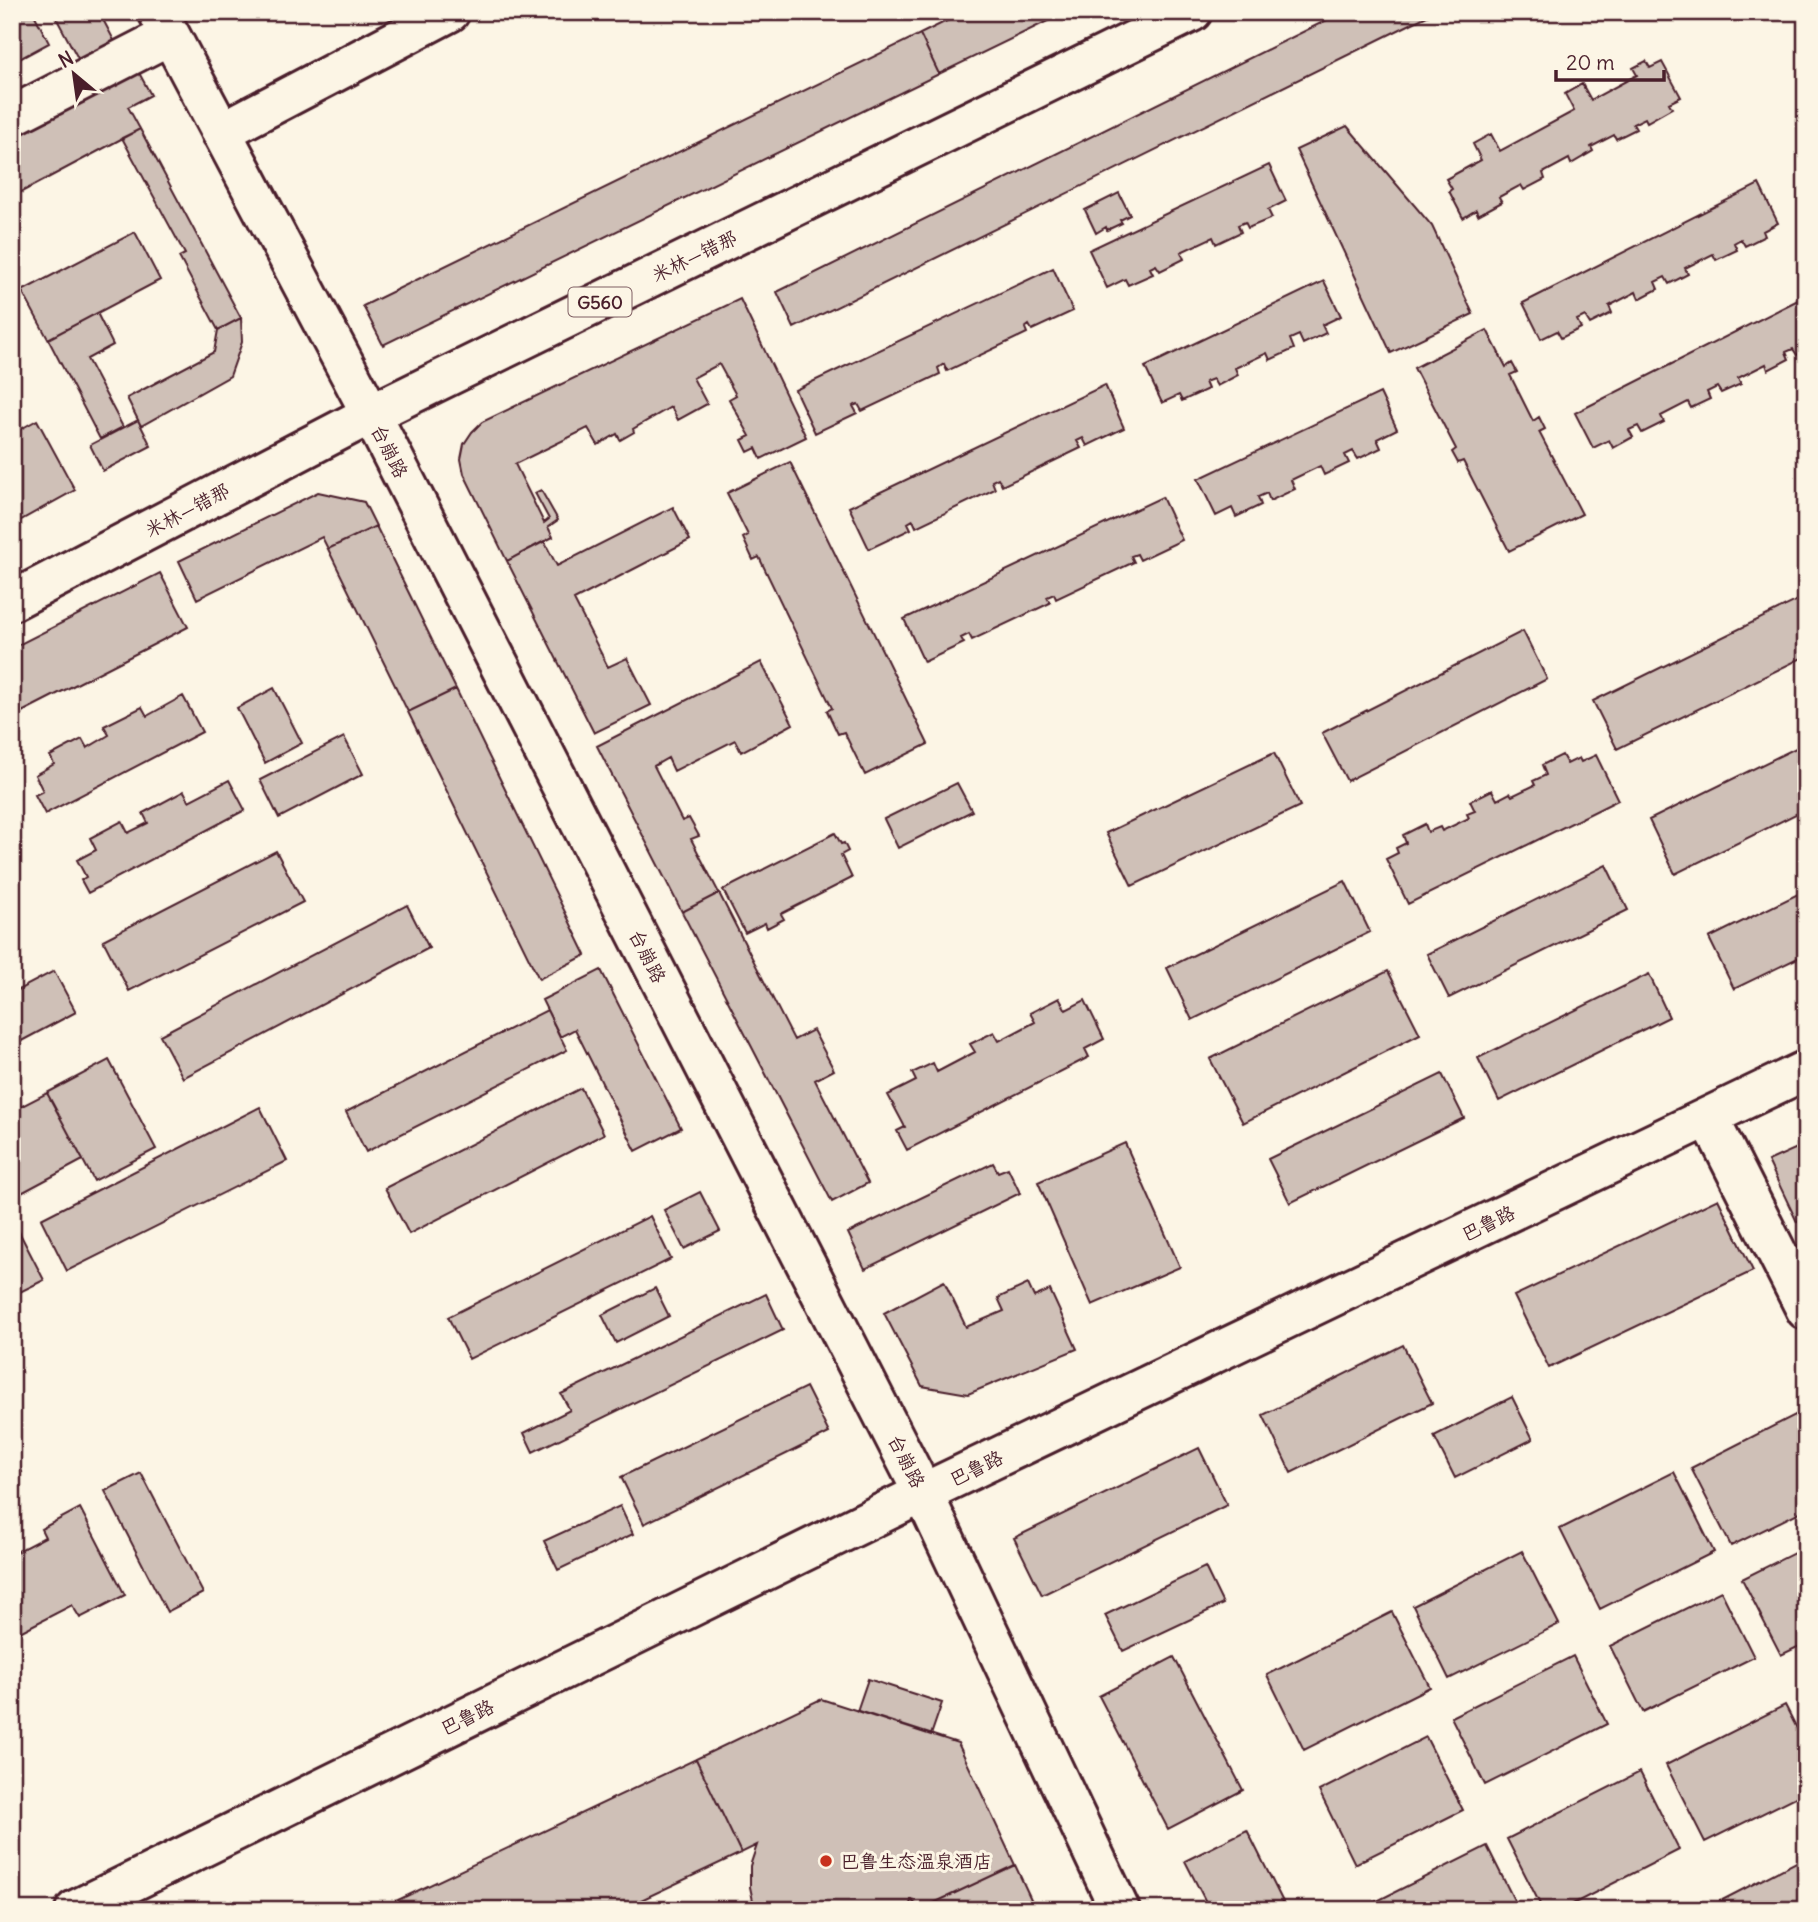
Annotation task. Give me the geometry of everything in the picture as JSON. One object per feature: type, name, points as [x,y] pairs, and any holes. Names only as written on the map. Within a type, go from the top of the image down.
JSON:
[{"type":"main road","name":"米林—错那","points":[[12,601],[370,414],[1192,12]]},
{"type":"main road","points":[[221,132],[427,18]]},
{"type":"main road","name":"台崩路","points":[[164,24],[370,414],[923,1493],[1120,1910]]},
{"type":"main road","points":[[12,116],[164,24]]},
{"type":"main road","name":"巴鲁路","points":[[93,1907],[923,1493],[1806,1070]]},
{"type":"main road","points":[[1709,1118],[1806,1310]]},
{"type":"building","points":[[12,12],[33,12],[49,43],[12,63]]},
{"type":"building","points":[[53,12],[99,12],[117,46],[81,64]]},
{"type":"building","points":[[965,12],[1066,12],[939,74],[920,34]]},
{"type":"building","points":[[1343,12],[1435,12],[794,328],[777,292]]},
{"type":"building","points":[[920,34],[939,74],[383,345],[363,306]]},
{"type":"building","points":[[1646,61],[1650,68],[1662,62],[1681,97],[1669,103],[1672,108],[1647,122],[1645,118],[1633,124],[1636,129],[1616,139],[1614,135],[1591,147],[1593,151],[1571,164],[1569,159],[1543,173],[1545,179],[1524,190],[1521,185],[1499,197],[1502,202],[1478,215],[1476,210],[1463,218],[1446,179],[1481,160],[1473,144],[1491,134],[1500,151],[1574,111],[1565,94],[1582,84],[1591,100],[1637,75],[1633,68]]},
{"type":"building","points":[[138,71],[151,95],[128,107],[140,129],[12,197],[12,139]]},
{"type":"building","points":[[1347,126],[1432,226],[1473,314],[1391,353],[1296,150]]},
{"type":"building","points":[[140,129],[241,318],[218,330],[179,257],[185,254],[122,138]]},
{"type":"building","points":[[1269,165],[1286,201],[1268,210],[1272,218],[1248,228],[1245,222],[1238,225],[1241,232],[1216,244],[1213,237],[1181,252],[1184,259],[1160,271],[1156,265],[1150,268],[1153,274],[1128,285],[1125,279],[1107,288],[1089,250]]},
{"type":"building","points":[[1759,184],[1778,223],[1763,231],[1765,236],[1745,246],[1741,239],[1734,243],[1737,250],[1716,260],[1713,254],[1685,268],[1688,274],[1669,284],[1665,277],[1655,282],[1658,289],[1639,299],[1636,292],[1609,306],[1612,313],[1590,324],[1585,316],[1577,320],[1581,328],[1561,338],[1557,331],[1541,339],[1523,303]]},
{"type":"building","points":[[1119,193],[1130,215],[1120,220],[1122,223],[1096,233],[1085,210]]},
{"type":"building","points":[[135,232],[160,280],[48,339],[22,291]]},
{"type":"building","points":[[1053,268],[1073,311],[1032,330],[1029,325],[1025,328],[1027,333],[947,371],[944,364],[938,368],[940,374],[862,411],[858,404],[853,406],[857,413],[815,433],[795,390]]},
{"type":"building","points":[[1324,281],[1341,316],[1322,325],[1326,333],[1303,344],[1299,335],[1290,339],[1294,349],[1270,360],[1267,353],[1235,368],[1238,375],[1217,386],[1213,379],[1205,382],[1208,389],[1182,401],[1179,395],[1162,403],[1145,367]]},
{"type":"building","points":[[1806,296],[1806,351],[1797,355],[1793,349],[1786,352],[1789,359],[1768,370],[1766,364],[1738,378],[1741,384],[1721,393],[1717,387],[1707,392],[1710,399],[1691,408],[1688,402],[1661,416],[1664,422],[1642,433],[1638,426],[1629,430],[1633,437],[1613,448],[1609,440],[1593,448],[1575,413]]},
{"type":"building","points":[[740,299],[806,437],[761,459],[756,448],[748,452],[742,440],[750,436],[729,399],[736,395],[719,364],[693,378],[707,404],[678,420],[671,407],[633,429],[634,432],[620,440],[617,434],[598,445],[588,428],[515,464],[544,523],[549,519],[535,493],[541,490],[558,520],[548,527],[553,537],[507,561],[464,474],[461,459],[464,444],[472,432],[482,422]]},
{"type":"building","points":[[97,313],[113,345],[87,359],[123,427],[100,439],[48,339]]},
{"type":"building","points":[[241,318],[242,342],[230,376],[141,426],[127,398],[214,352],[218,330]]},
{"type":"building","points":[[1487,330],[1506,367],[1512,363],[1517,372],[1510,375],[1533,421],[1539,417],[1545,429],[1539,432],[1582,514],[1509,551],[1463,461],[1458,463],[1452,452],[1456,449],[1414,368]]},
{"type":"building","points":[[1105,385],[1124,428],[1087,446],[1083,438],[1077,441],[1081,448],[1002,486],[998,478],[992,481],[995,489],[916,527],[913,520],[908,523],[911,529],[869,549],[849,507]]},
{"type":"building","points":[[1380,393],[1397,429],[1377,439],[1381,448],[1358,459],[1353,451],[1345,455],[1349,463],[1324,475],[1320,466],[1291,480],[1295,489],[1270,501],[1267,493],[1258,497],[1261,505],[1236,517],[1232,508],[1216,516],[1198,479]]},
{"type":"building","points":[[37,420],[75,490],[12,525],[12,434]]},
{"type":"building","points":[[138,420],[151,446],[103,471],[90,445]]},
{"type":"building","points":[[790,462],[928,744],[865,775],[844,732],[838,734],[827,711],[832,708],[759,557],[753,560],[743,538],[748,535],[727,493]]},
{"type":"building","points":[[318,492],[364,502],[376,526],[328,549],[322,537],[197,599],[179,561]]},
{"type":"building","points":[[1162,497],[1182,540],[1140,560],[1137,554],[1131,556],[1134,562],[1056,599],[1054,594],[1047,597],[1050,603],[972,640],[969,634],[961,638],[964,643],[924,662],[904,619]]},
{"type":"building","points":[[673,507],[690,540],[574,600],[608,667],[627,658],[651,705],[594,733],[507,561],[544,541],[557,566]]},
{"type":"building","points":[[376,526],[456,689],[408,712],[328,549]]},
{"type":"building","points":[[160,573],[188,627],[12,717],[12,648]]},
{"type":"building","points":[[1806,596],[1806,656],[1617,749],[1593,701]]},
{"type":"building","points":[[1523,631],[1547,679],[1347,781],[1322,733]]},
{"type":"building","points":[[761,662],[793,724],[741,752],[735,740],[674,771],[668,758],[654,766],[682,821],[689,818],[699,836],[691,839],[719,893],[682,912],[597,746]]},
{"type":"building","points":[[274,688],[302,743],[265,763],[237,708]]},
{"type":"building","points":[[456,689],[586,955],[539,979],[408,712]]},
{"type":"building","points":[[183,696],[202,732],[45,814],[35,795],[43,791],[35,775],[54,764],[50,756],[82,739],[87,748],[109,735],[104,726],[142,707],[147,716]]},
{"type":"building","points":[[344,737],[363,774],[279,818],[260,780]]},
{"type":"building","points":[[1806,743],[1806,809],[1675,874],[1649,820]]},
{"type":"building","points":[[1274,753],[1300,806],[1132,886],[1106,833]]},
{"type":"building","points":[[1562,755],[1567,764],[1579,758],[1581,762],[1596,755],[1618,800],[1408,904],[1386,859],[1398,853],[1396,848],[1406,843],[1403,835],[1425,824],[1428,832],[1440,827],[1442,831],[1469,818],[1467,814],[1475,811],[1470,801],[1492,790],[1497,800],[1535,785],[1533,781],[1546,775],[1542,765]]},
{"type":"building","points":[[229,780],[245,810],[88,893],[81,880],[86,877],[77,860],[96,850],[90,838],[122,821],[128,833],[148,823],[143,813],[184,791],[189,801]]},
{"type":"building","points":[[957,783],[972,811],[898,848],[884,819]]},
{"type":"building","points":[[835,833],[848,851],[841,855],[852,878],[781,914],[784,919],[767,928],[765,923],[745,933],[723,890]]},
{"type":"building","points":[[276,851],[303,902],[129,991],[103,940]]},
{"type":"building","points":[[1606,865],[1628,910],[1449,998],[1427,954]]},
{"type":"building","points":[[1345,881],[1370,932],[1192,1020],[1167,968]]},
{"type":"building","points":[[1806,890],[1806,954],[1734,989],[1709,938]]},
{"type":"building","points":[[719,893],[794,1040],[813,1030],[834,1070],[815,1080],[868,1183],[832,1202],[682,912]]},
{"type":"building","points":[[407,905],[429,948],[183,1078],[160,1035]]},
{"type":"building","points":[[601,970],[681,1128],[636,1151],[575,1029],[560,1037],[542,1000]]},
{"type":"building","points":[[54,971],[76,1012],[12,1046],[12,993]]},
{"type":"building","points":[[1388,971],[1420,1034],[1243,1123],[1210,1059]]},
{"type":"building","points":[[1649,974],[1669,1017],[1499,1101],[1478,1058]]},
{"type":"building","points":[[1059,998],[1066,1010],[1085,1000],[1104,1039],[1085,1049],[1089,1057],[907,1150],[897,1131],[905,1127],[888,1095],[916,1081],[912,1073],[933,1063],[937,1072],[975,1052],[970,1044],[994,1032],[999,1041],[1035,1022],[1030,1013]]},
{"type":"building","points":[[547,1010],[567,1050],[366,1152],[346,1112]]},
{"type":"building","points":[[109,1060],[156,1149],[94,1181],[47,1093]]},
{"type":"building","points":[[1442,1074],[1464,1118],[1290,1203],[1268,1159]]},
{"type":"building","points":[[581,1088],[604,1134],[409,1234],[385,1188]]},
{"type":"building","points":[[47,1093],[83,1160],[12,1198],[12,1111]]},
{"type":"building","points":[[260,1107],[287,1161],[67,1271],[41,1219]]},
{"type":"building","points":[[1125,1143],[1180,1267],[1092,1305],[1038,1182]]},
{"type":"building","points":[[1806,1144],[1806,1218],[1797,1222],[1768,1161]]},
{"type":"building","points":[[993,1163],[998,1172],[1008,1168],[1020,1193],[865,1269],[848,1233]]},
{"type":"building","points":[[700,1192],[720,1231],[684,1249],[664,1210]]},
{"type":"building","points":[[1718,1199],[1753,1271],[1549,1368],[1514,1296]]},
{"type":"building","points":[[650,1216],[671,1259],[469,1359],[448,1317]]},
{"type":"building","points":[[15,1224],[44,1280],[12,1296],[12,1226]]},
{"type":"building","points":[[944,1281],[966,1327],[1004,1311],[998,1298],[1028,1284],[1034,1297],[1050,1290],[1077,1349],[968,1394],[922,1386],[884,1313]]},
{"type":"building","points":[[655,1288],[669,1316],[616,1343],[602,1315]]},
{"type":"building","points":[[766,1294],[783,1330],[533,1452],[524,1433],[570,1410],[561,1394]]},
{"type":"building","points":[[1403,1345],[1432,1403],[1291,1473],[1263,1415]]},
{"type":"building","points":[[806,1387],[829,1433],[644,1524],[621,1477]]},
{"type":"building","points":[[1512,1397],[1533,1439],[1455,1478],[1434,1436]]},
{"type":"building","points":[[1803,1411],[1806,1416],[1806,1509],[1731,1546],[1691,1468]]},
{"type":"building","points":[[1199,1448],[1227,1505],[1042,1595],[1014,1538]]},
{"type":"building","points":[[12,1452],[22,1472],[12,1477]]},
{"type":"building","points":[[1674,1472],[1714,1552],[1600,1609],[1560,1529]]},
{"type":"building","points":[[141,1473],[203,1593],[167,1612],[105,1491]]},
{"type":"building","points":[[620,1506],[633,1534],[558,1570],[544,1541]]},
{"type":"building","points":[[80,1508],[125,1595],[80,1618],[72,1605],[12,1636],[12,1554],[45,1537],[41,1529]]},
{"type":"building","points":[[1806,1547],[1806,1643],[1781,1655],[1742,1579]]},
{"type":"building","points":[[1522,1551],[1559,1624],[1449,1679],[1413,1606]]},
{"type":"building","points":[[1205,1567],[1223,1604],[1123,1651],[1105,1615]]},
{"type":"building","points":[[1721,1591],[1754,1657],[1643,1712],[1610,1646]]},
{"type":"building","points":[[1392,1612],[1430,1687],[1304,1750],[1267,1675]]},
{"type":"building","points":[[1573,1656],[1607,1724],[1485,1785],[1451,1717]]},
{"type":"building","points":[[1174,1657],[1243,1790],[1168,1829],[1099,1696]]},
{"type":"building","points":[[868,1679],[942,1703],[931,1735],[857,1711]]},
{"type":"building","points":[[821,1699],[958,1743],[1015,1865],[921,1909],[911,1900],[909,1910],[755,1910],[750,1887],[750,1866],[757,1845],[741,1853],[696,1759]]},
{"type":"building","points":[[1785,1705],[1806,1746],[1806,1792],[1705,1842],[1666,1765]]},
{"type":"building","points":[[1426,1737],[1463,1810],[1355,1864],[1319,1791]]},
{"type":"building","points":[[696,1759],[741,1853],[620,1910],[377,1910]]},
{"type":"building","points":[[1640,1772],[1679,1850],[1561,1910],[1543,1910],[1507,1839]]},
{"type":"building","points":[[1247,1830],[1287,1910],[1210,1910],[1185,1861]]},
{"type":"building","points":[[1487,1846],[1519,1910],[1364,1910],[1363,1908]]},
{"type":"building","points":[[1804,1858],[1806,1910],[1703,1910]]},
{"type":"building","points":[[1015,1865],[1036,1910],[921,1910],[921,1909]]},
{"type":"place","name":"巴鲁生态温泉酒店","points":[[826,1861]]}]
